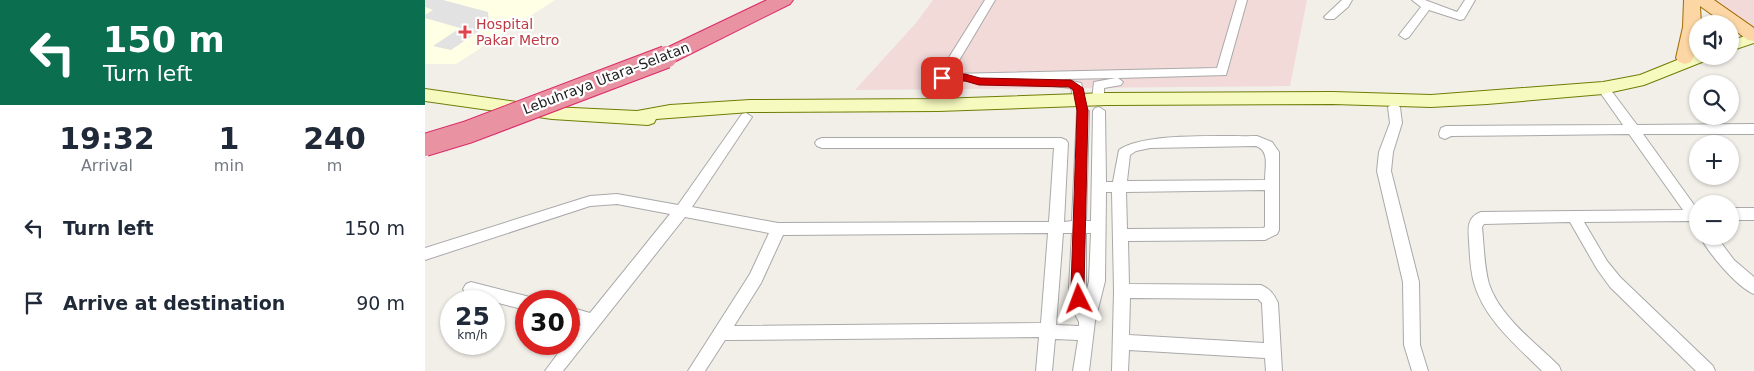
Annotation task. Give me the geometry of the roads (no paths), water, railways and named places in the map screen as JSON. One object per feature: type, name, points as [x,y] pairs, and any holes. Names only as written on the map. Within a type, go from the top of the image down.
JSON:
[{"type":"highway","name":"Lebuhraya Utara–Selatan","points":[[425,133],[666,51],[765,0]]},
{"type":"highway","name":"Lebuhraya Utara–Selatan","points":[[425,145],[468,132],[666,51],[783,0]]},
{"type":"main road","points":[[1693,0],[1740,35]]},
{"type":"main road","points":[[1692,15],[1693,0]]},
{"type":"main road","points":[[1703,0],[1740,35]]},
{"type":"main road","points":[[425,95],[552,113],[637,117],[658,121],[1323,98],[1431,101],[1603,88],[1644,80],[1689,57]]},
{"type":"main road","points":[[637,117],[670,111],[750,106],[1090,105],[1393,107],[1417,106],[1431,101]]},
{"type":"street","points":[[991,0],[942,78],[1223,72],[1242,0]]},
{"type":"street","points":[[1330,17],[1347,0]]},
{"type":"street","points":[[1405,35],[1422,3],[1460,17],[1470,0]]},
{"type":"street","points":[[1087,327],[1081,310],[1077,288],[1079,227],[1090,105],[1098,85],[1102,83],[1164,80],[1184,73]]},
{"type":"street","points":[[965,78],[979,82],[1071,84],[1078,88],[1090,105],[1101,128],[1097,281],[1087,327],[1081,371]]},
{"type":"street","points":[[1603,88],[1689,206]]},
{"type":"street","points":[[1393,107],[1396,123],[1386,152],[1383,171],[1411,282],[1412,345],[1420,371]]},
{"type":"street","points":[[553,371],[681,211],[724,153],[746,117]]},
{"type":"street","points":[[1445,134],[1446,131],[1754,129]]},
{"type":"street","points":[[1120,371],[1123,290],[1119,187],[1124,153],[1132,147],[1150,143],[1257,141],[1267,145],[1272,152],[1271,230],[1267,233],[1121,235]]},
{"type":"street","points":[[822,143],[1061,143],[1053,278],[1044,371]]},
{"type":"street","points":[[1099,188],[1271,185]]},
{"type":"street","points":[[425,254],[589,201],[617,199],[778,229],[1098,227]]},
{"type":"street","points":[[1739,214],[1754,214]]},
{"type":"street","points":[[1553,371],[1503,320],[1489,302],[1482,285],[1475,227],[1477,221],[1481,218],[1689,216]]},
{"type":"street","points":[[1574,217],[1602,265],[1615,282],[1707,371]]},
{"type":"street","points":[[696,371],[756,278],[778,229]]},
{"type":"street","points":[[1714,245],[1729,264],[1754,287]]},
{"type":"street","points":[[471,289],[515,300]]},
{"type":"street","points":[[1123,290],[1261,292],[1268,298],[1270,303],[1274,371]]},
{"type":"street","points":[[580,317],[593,321]]},
{"type":"street","points":[[721,333],[1047,330],[1061,333],[1087,327]]},
{"type":"street","points":[[1121,342],[1272,351]]},
{"type":"place","name":"Hospital Pakar Metro","points":[[465,32]]}]
